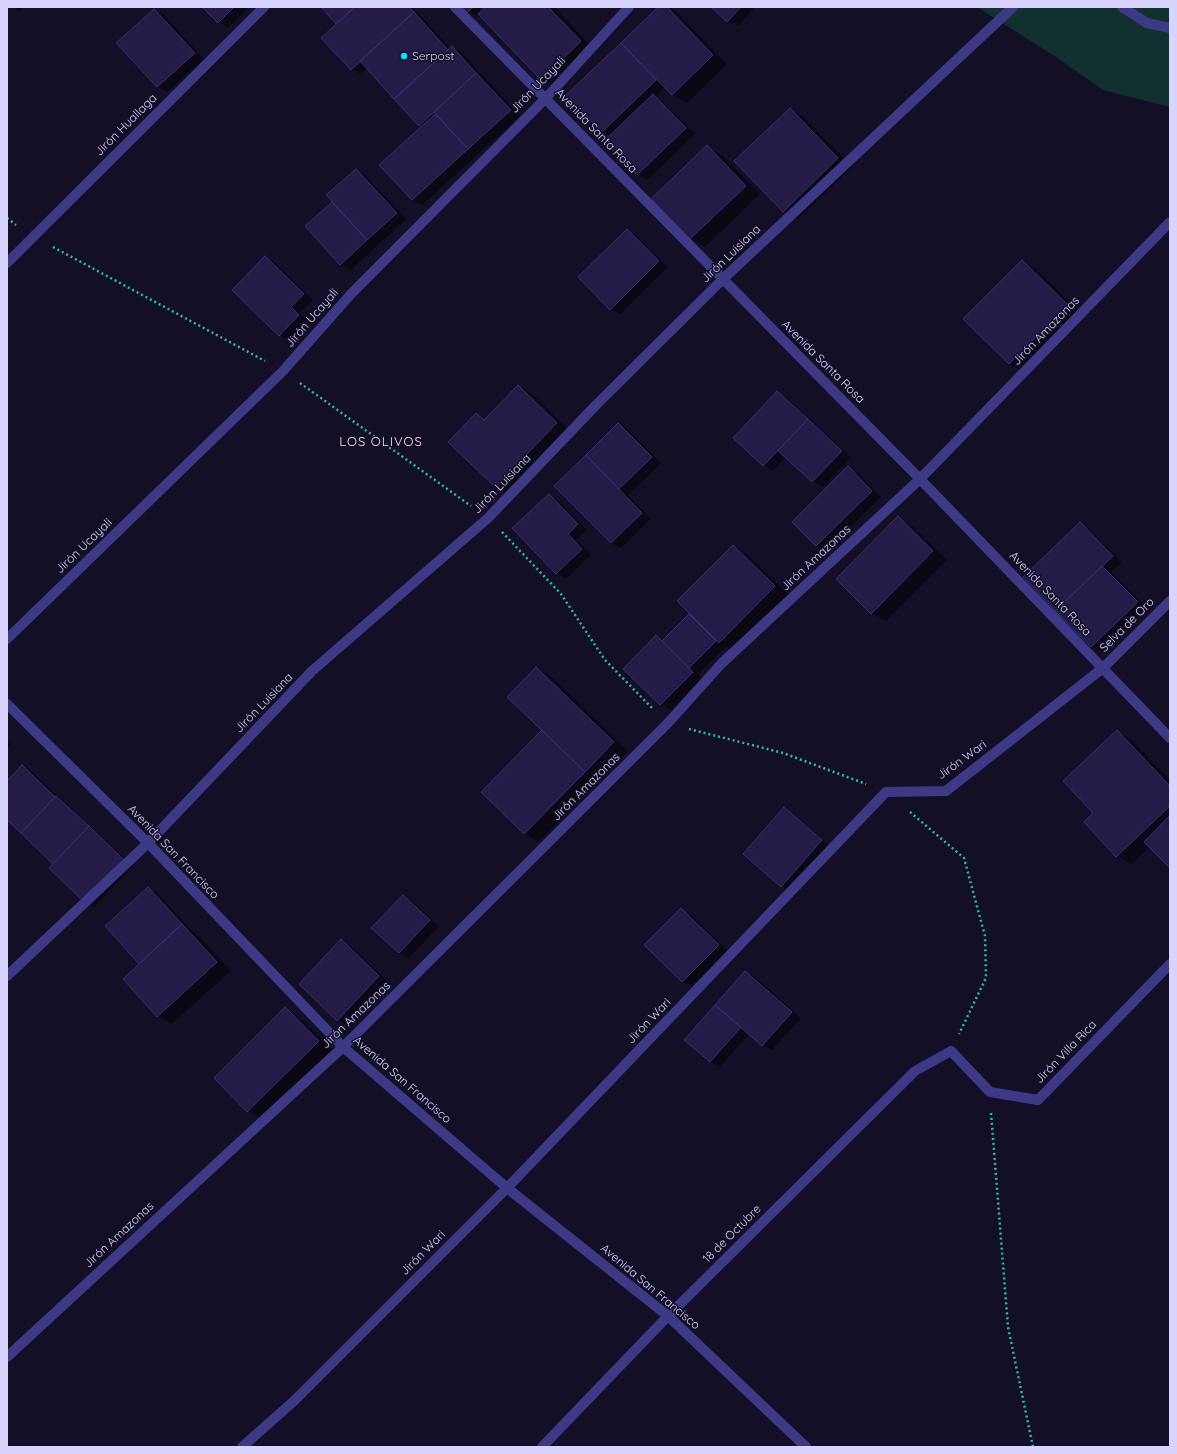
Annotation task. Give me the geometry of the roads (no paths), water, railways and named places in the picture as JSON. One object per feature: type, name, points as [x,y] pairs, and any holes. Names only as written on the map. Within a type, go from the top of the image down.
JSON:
[{"type":"street","name":"Jirón Huallaga","points":[[7,263],[264,7]]},
{"type":"street","name":"Avenida Santa Rosa","points":[[455,7],[920,479],[1170,738]]},
{"type":"street","name":"Jirón Ucayali","points":[[7,639],[284,371],[351,294],[546,98],[630,7]]},
{"type":"street","name":"Jirón Luisiana","points":[[7,976],[148,843],[312,671],[488,518],[598,404],[723,279],[1013,7]]},
{"type":"street","points":[[1122,7],[1147,23],[1170,28]]},
{"type":"street","name":"Jirón Amazonas","points":[[7,1356],[343,1047],[668,723],[722,663],[920,479],[1170,222]]},
{"type":"street","name":"Selva de Oro","points":[[1103,668],[1170,601]]},
{"type":"street","name":"Jirón Wari","points":[[242,1447],[294,1401],[507,1188],[886,792],[946,791],[1103,668]]},
{"type":"street","name":"Avenida San Francisco","points":[[7,704],[148,843],[343,1047],[507,1188],[668,1316],[806,1447]]},
{"type":"street","name":"Jirón Villa Rica","points":[[951,1051],[990,1092],[1038,1100],[1170,964]]},
{"type":"street","name":"18 de Octubre","points":[[542,1447],[668,1316],[915,1071],[951,1051]]},
{"type":"place","name":"Serpost","points":[[404,56]]},
{"type":"district","name":"LOS OLIVOS","points":[[381,442]]}]
